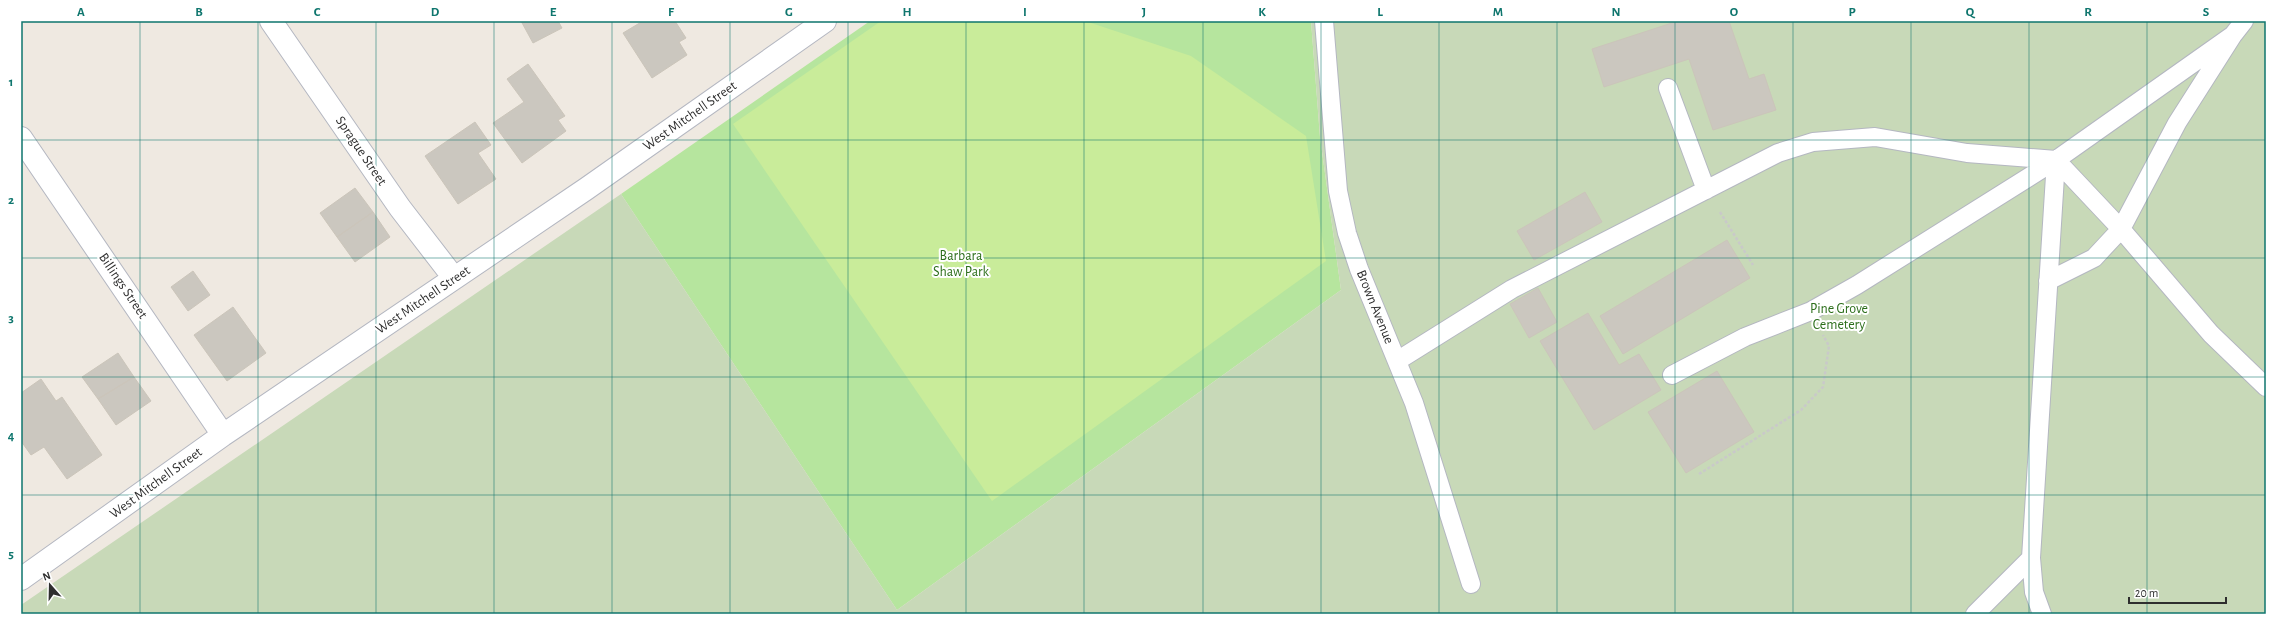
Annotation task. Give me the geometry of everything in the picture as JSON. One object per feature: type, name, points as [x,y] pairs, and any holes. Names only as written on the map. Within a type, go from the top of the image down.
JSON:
[{"type":"street","name":"Sprague Street","points":[[272,21],[400,208],[454,278]]},
{"type":"street","name":"West Mitchell Street","points":[[21,579],[223,435],[454,278],[825,21]]},
{"type":"street","name":"Billings Street","points":[[21,138],[223,435]]},
{"type":"lane","name":"Brown Avenue","points":[[1324,21],[1338,191],[1347,233],[1359,269],[1414,403],[1471,584]]},
{"type":"lane","points":[[2048,281],[2094,258],[2121,230],[2177,123],[2233,35],[2244,21]]},
{"type":"lane","points":[[1672,375],[1745,337],[1811,311],[1864,281],[2056,160],[2233,35]]},
{"type":"lane","points":[[1668,88],[1706,190]]},
{"type":"lane","points":[[1397,361],[1512,289],[1778,154],[1813,142],[1875,137],[1967,153],[2056,160],[2121,230],[2212,334],[2266,386]]},
{"type":"lane","points":[[2042,614],[2034,592],[2031,558],[2056,160]]},
{"type":"lane","points":[[1974,614],[2031,558]]},
{"type":"path","points":[[1706,190],[1753,266]]},
{"type":"path","points":[[1699,474],[1801,410],[1823,387],[1829,346],[1811,311]]},
{"type":"green space","name":"Barbara Shaw Park","points":[[870,21],[1311,21],[1320,137],[1341,290],[897,610],[621,194]]},
{"type":"green space","name":"Barbara Shaw Park","points":[[881,21],[1085,21],[1191,56],[1306,136],[1326,261],[992,501],[733,124]]},
{"type":"green space","name":"Pine Grove Cemetery","points":[[1311,21],[2266,21],[2266,614],[21,614],[21,605],[621,194],[897,610],[1341,290],[1320,137]]},
{"type":"building","points":[[521,21],[558,21],[562,28],[533,43]]},
{"type":"building","points":[[643,21],[675,21],[686,38],[679,42],[687,55],[652,78],[623,33]]},
{"type":"building","points":[[1678,21],[1729,21],[1749,79],[1764,74],[1776,110],[1713,130],[1689,59],[1604,87],[1592,49]]},
{"type":"building","points":[[528,64],[565,116],[558,120],[566,131],[522,163],[493,123],[524,102],[507,79]]},
{"type":"building","points":[[475,122],[491,145],[478,153],[496,179],[458,204],[425,156]]},
{"type":"building","points":[[355,188],[373,212],[337,237],[320,213]]},
{"type":"building","points":[[1585,192],[1602,222],[1534,260],[1517,231]]},
{"type":"building","points":[[373,212],[390,237],[355,262],[337,237]]},
{"type":"building","points":[[1727,240],[1750,278],[1623,354],[1600,316]]},
{"type":"building","points":[[193,271],[210,295],[188,311],[171,287]]},
{"type":"building","points":[[1538,288],[1557,322],[1529,338],[1510,304]]},
{"type":"building","points":[[233,307],[266,353],[227,381],[194,335]]},
{"type":"building","points":[[1588,313],[1619,365],[1639,354],[1661,390],[1594,430],[1540,341]]},
{"type":"building","points":[[118,353],[134,377],[98,399],[82,377]]},
{"type":"building","points":[[1717,371],[1754,432],[1686,473],[1648,412]]},
{"type":"building","points":[[134,377],[151,401],[116,425],[98,399]]},
{"type":"building","points":[[41,379],[56,401],[62,397],[102,455],[67,479],[44,447],[31,455],[21,441],[21,393]]}]
